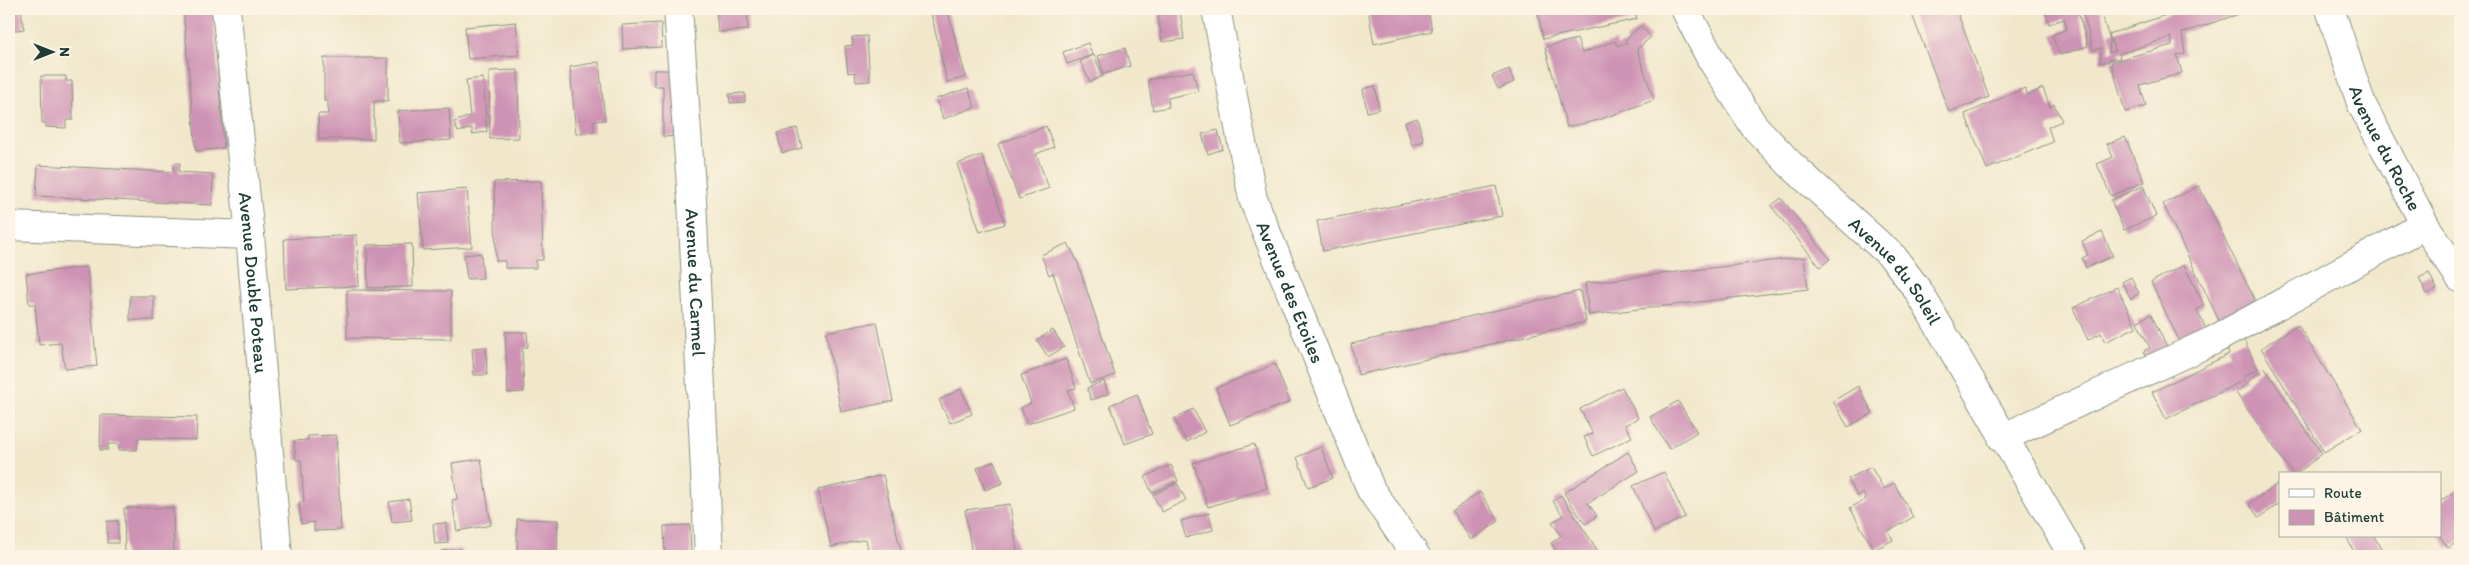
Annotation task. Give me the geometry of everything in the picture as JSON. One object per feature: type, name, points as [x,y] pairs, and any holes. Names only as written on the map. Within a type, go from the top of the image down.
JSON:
[{"type":"street","name":"Avenue Double Poteau","points":[[226,9],[250,235],[278,556]]},
{"type":"street","name":"Avenue du Carmel","points":[[678,9],[692,200],[710,556]]},
{"type":"street","name":"Avenue des Etoiles","points":[[1216,9],[1253,199],[1371,490],[1416,556]]},
{"type":"street","name":"Avenue du Soleil","points":[[1685,9],[1711,59],[1754,126],[1790,164],[1894,258],[1919,292],[2002,438],[2074,556]]},
{"type":"street","name":"Avenue du Roche","points":[[2330,9],[2361,103],[2425,225],[2460,278]]},
{"type":"street","points":[[2002,438],[2212,341],[2425,225]]},
{"type":"street","points":[[9,226],[250,235]]},
{"type":"building","points":[[183,9],[213,9],[224,148],[196,151]]},
{"type":"building","points":[[716,9],[747,9],[748,30],[718,32]]},
{"type":"building","points":[[930,9],[947,9],[966,77],[947,82]]},
{"type":"building","points":[[1368,9],[1428,9],[1432,31],[1374,44]]},
{"type":"building","points":[[1537,9],[1635,9],[1637,19],[1543,39]]},
{"type":"building","points":[[1910,9],[1956,9],[1989,97],[1949,112]]},
{"type":"building","points":[[2045,9],[2077,9],[2088,46],[2060,55],[2052,35],[2067,29],[2064,19],[2049,24]]},
{"type":"building","points":[[2082,9],[2100,9],[2110,41],[2109,53],[2115,51],[2109,34],[2184,9],[2254,9],[2182,33],[2185,54],[2177,55],[2182,73],[2140,85],[2146,106],[2125,112],[2111,62],[2172,45],[2171,37],[2119,54],[2120,58],[2109,60],[2109,62],[2100,62],[2101,48],[2093,50]]},
{"type":"building","points":[[21,10],[24,29],[9,31],[9,11]]},
{"type":"building","points":[[1180,11],[1184,39],[1162,42],[1158,15]]},
{"type":"building","points":[[516,22],[519,55],[468,59],[465,27]]},
{"type":"building","points":[[661,23],[662,47],[623,49],[622,25]]},
{"type":"building","points":[[1641,26],[1651,37],[1637,49],[1654,100],[1599,120],[1567,127],[1545,47],[1577,39],[1582,53],[1615,41],[1617,46],[1627,43],[1625,40]]},
{"type":"building","points":[[867,36],[870,81],[856,82],[855,72],[848,73],[845,46],[853,45],[852,37]]},
{"type":"building","points":[[1088,43],[1092,55],[1067,64],[1063,52]]},
{"type":"building","points":[[1125,48],[1130,66],[1104,74],[1098,56]]},
{"type":"building","points":[[1094,55],[1103,76],[1090,82],[1080,61]]},
{"type":"building","points":[[324,58],[388,58],[388,101],[374,101],[374,139],[319,139],[318,114],[328,114],[328,101],[324,101]]},
{"type":"building","points":[[599,62],[605,120],[593,121],[594,132],[576,134],[570,67]]},
{"type":"building","points":[[1509,69],[1514,82],[1498,89],[1492,76]]},
{"type":"building","points":[[518,70],[519,138],[490,139],[489,71]]},
{"type":"building","points":[[654,70],[680,70],[680,136],[663,137],[663,86],[654,86]]},
{"type":"building","points":[[1193,71],[1198,91],[1168,98],[1169,107],[1153,110],[1148,80]]},
{"type":"building","points":[[41,76],[66,76],[66,81],[72,81],[73,120],[66,120],[66,128],[46,127],[46,123],[42,123]]},
{"type":"building","points":[[483,78],[487,132],[472,134],[472,128],[458,132],[454,122],[470,116],[466,80]]},
{"type":"building","points":[[1375,86],[1379,109],[1367,112],[1363,89]]},
{"type":"building","points":[[968,88],[975,107],[943,119],[936,99]]},
{"type":"building","points":[[2025,88],[2028,95],[2043,88],[2050,107],[2054,104],[2062,121],[2048,127],[2053,142],[1987,169],[1965,114]]},
{"type":"building","points":[[745,93],[745,102],[730,103],[729,94]]},
{"type":"building","points":[[449,108],[451,140],[400,143],[398,111]]},
{"type":"building","points":[[1417,118],[1424,141],[1412,145],[1405,122]]},
{"type":"building","points":[[1046,126],[1054,147],[1036,154],[1049,188],[1019,199],[998,144]]},
{"type":"building","points":[[797,128],[802,148],[782,153],[777,133]]},
{"type":"building","points":[[1218,130],[1223,149],[1208,154],[1202,134]]},
{"type":"building","points":[[2125,137],[2144,182],[2111,196],[2097,164],[2113,157],[2107,144]]},
{"type":"building","points":[[982,155],[1005,224],[980,232],[957,164]]},
{"type":"building","points":[[174,163],[180,163],[179,172],[213,174],[212,205],[36,196],[38,165],[173,172]]},
{"type":"building","points":[[541,181],[543,260],[536,260],[536,268],[505,268],[505,261],[496,261],[494,182]]},
{"type":"building","points":[[1496,186],[1502,216],[1323,251],[1317,221]]},
{"type":"building","points":[[2143,186],[2156,216],[2124,230],[2111,200]]},
{"type":"building","points":[[2199,186],[2260,311],[2223,329],[2163,204]]},
{"type":"building","points":[[467,189],[472,247],[423,250],[418,193]]},
{"type":"building","points":[[1781,198],[1830,259],[1820,267],[1771,206]]},
{"type":"building","points":[[2102,232],[2113,256],[2086,268],[2082,258],[2088,255],[2082,241]]},
{"type":"building","points":[[357,235],[359,286],[286,289],[284,239]]},
{"type":"building","points":[[1068,243],[1077,261],[1115,375],[1090,384],[1053,273],[1049,275],[1041,255]]},
{"type":"building","points":[[412,244],[413,287],[368,288],[367,245]]},
{"type":"building","points":[[481,253],[483,278],[467,279],[464,255]]},
{"type":"building","points":[[1804,257],[1808,289],[1589,315],[1585,283]]},
{"type":"building","points":[[2184,265],[2204,305],[2197,310],[2207,331],[2181,344],[2151,282]]},
{"type":"building","points":[[87,267],[97,366],[65,369],[61,343],[39,345],[35,304],[29,304],[26,274]]},
{"type":"building","points":[[2429,273],[2437,289],[2427,294],[2419,278]]},
{"type":"building","points":[[2131,277],[2139,293],[2131,299],[2122,282]]},
{"type":"building","points":[[2117,287],[2136,327],[2105,342],[2101,333],[2088,340],[2073,308]]},
{"type":"building","points":[[347,290],[451,291],[451,339],[347,338]]},
{"type":"building","points":[[1580,291],[1586,322],[1358,375],[1351,344]]},
{"type":"building","points":[[130,296],[154,296],[154,320],[130,320]]},
{"type":"building","points":[[2151,314],[2171,352],[2147,357],[2144,351],[2150,348],[2137,322]]},
{"type":"building","points":[[877,322],[893,401],[841,412],[826,332]]},
{"type":"building","points":[[2298,325],[2362,429],[2324,452],[2261,348]]},
{"type":"building","points":[[1053,330],[1064,347],[1048,357],[1037,340]]},
{"type":"building","points":[[505,332],[527,332],[528,347],[522,348],[524,392],[508,393]]},
{"type":"building","points":[[2244,340],[2258,369],[2244,376],[2246,379],[2166,419],[2152,392],[2229,354],[2227,348]]},
{"type":"building","points":[[486,347],[487,375],[474,375],[472,348]]},
{"type":"building","points":[[1066,359],[1076,388],[1068,390],[1074,408],[1027,424],[1021,408],[1031,403],[1021,375]]},
{"type":"building","points":[[1275,364],[1290,402],[1230,425],[1216,388]]},
{"type":"building","points":[[2264,367],[2322,454],[2299,472],[2292,472],[2236,393]]},
{"type":"building","points":[[1104,381],[1108,394],[1091,400],[1087,388]]},
{"type":"building","points":[[1858,386],[1873,413],[1848,427],[1833,401]]},
{"type":"building","points":[[1622,387],[1638,418],[1625,425],[1632,437],[1593,456],[1584,437],[1593,434],[1580,409]]},
{"type":"building","points":[[961,389],[972,414],[950,423],[939,400]]},
{"type":"building","points":[[1137,394],[1152,434],[1125,444],[1110,405]]},
{"type":"building","points":[[1678,401],[1697,432],[1669,449],[1650,417]]},
{"type":"building","points":[[1193,409],[1205,432],[1187,442],[1174,419]]},
{"type":"building","points":[[101,415],[197,417],[196,440],[138,438],[137,450],[119,450],[119,444],[108,444],[108,450],[100,450]]},
{"type":"building","points":[[336,435],[341,530],[314,531],[314,522],[301,524],[299,502],[304,502],[301,460],[296,460],[294,441],[308,440],[308,436]]},
{"type":"building","points":[[1254,444],[1267,488],[1208,507],[1193,463]]},
{"type":"building","points":[[1321,447],[1333,478],[1308,487],[1297,457]]},
{"type":"building","points":[[1628,452],[1639,471],[1588,503],[1597,516],[1585,524],[1564,493]]},
{"type":"building","points":[[481,459],[491,525],[457,531],[452,500],[457,499],[452,463]]},
{"type":"building","points":[[994,461],[1003,483],[985,490],[977,468]]},
{"type":"building","points":[[1171,465],[1178,481],[1152,493],[1145,477]]},
{"type":"building","points":[[1871,467],[1884,489],[1894,483],[1913,517],[1888,532],[1893,540],[1874,550],[1850,508],[1866,499],[1863,493],[1857,496],[1848,479]]},
{"type":"building","points":[[1664,472],[1685,517],[1654,532],[1633,486]]},
{"type":"building","points":[[883,475],[901,551],[869,556],[866,539],[831,547],[818,490]]},
{"type":"building","points":[[1177,483],[1186,500],[1162,512],[1153,495]]},
{"type":"building","points":[[2279,483],[2279,504],[2259,518],[2249,504]]},
{"type":"building","points":[[2460,488],[2460,540],[2448,548],[2441,538],[2442,500]]},
{"type":"building","points":[[1480,492],[1499,521],[1471,540],[1452,511]]},
{"type":"building","points":[[1561,495],[1598,551],[1599,553],[1594,556],[1559,556],[1551,543],[1561,536],[1552,522],[1563,516],[1553,501]]},
{"type":"building","points":[[409,499],[412,520],[392,522],[389,502]]},
{"type":"building","points":[[1010,504],[1017,551],[972,556],[965,510]]},
{"type":"building","points":[[124,508],[173,508],[174,556],[125,556]]},
{"type":"building","points":[[1209,513],[1213,530],[1186,538],[1181,521]]},
{"type":"building","points":[[517,519],[558,520],[557,556],[517,556]]},
{"type":"building","points":[[107,521],[118,521],[118,543],[107,543]]},
{"type":"building","points":[[446,523],[448,543],[435,544],[433,524]]},
{"type":"building","points":[[690,525],[691,556],[665,556],[664,526]]},
{"type":"building","points":[[2347,538],[2375,538],[2381,549],[2367,556],[2356,556]]},
{"type":"building","points":[[461,549],[462,556],[442,556],[441,551]]},
{"type":"building","points":[[354,553],[354,556],[338,556],[338,555]]}]
